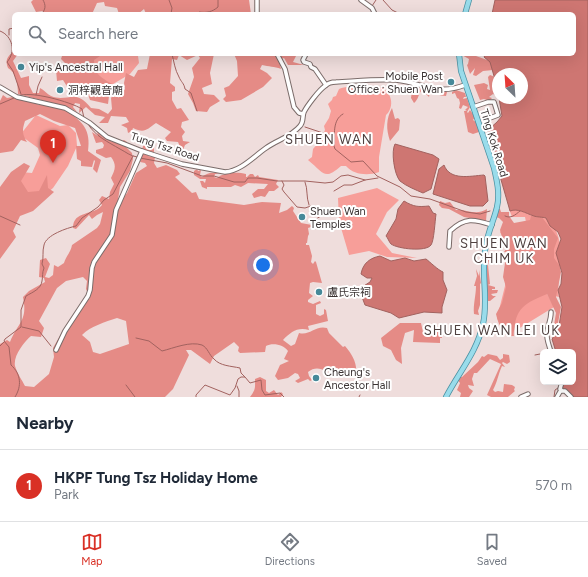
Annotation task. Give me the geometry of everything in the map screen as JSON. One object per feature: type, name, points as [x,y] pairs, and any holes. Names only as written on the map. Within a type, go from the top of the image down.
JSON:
[{"type":"main road","points":[[466,12],[469,0]]},
{"type":"main road","name":"Ting Kok Road","points":[[446,397],[475,349],[483,323],[486,295],[484,259],[486,245],[497,206],[498,194],[497,182],[460,66],[459,56]]},
{"type":"street","points":[[257,0],[257,12]]},
{"type":"street","points":[[361,0],[371,7],[374,12]]},
{"type":"street","points":[[278,56],[285,68],[294,107],[299,112],[304,114]]},
{"type":"street","points":[[305,56],[303,60],[304,62],[310,64],[326,84],[336,82],[395,80],[443,91],[453,90],[466,85]]},
{"type":"street","name":"Tung Tsz Road","points":[[0,87],[17,97],[64,108],[90,123],[107,137],[142,151],[182,164],[231,172],[298,128],[303,123],[304,114],[310,104],[326,84]]},
{"type":"street","points":[[473,107],[488,102],[494,102],[498,115],[490,118]]},
{"type":"street","points":[[56,350],[65,331],[88,296],[94,262],[112,235],[116,210],[142,151]]},
{"type":"street","points":[[449,247],[450,231],[465,221],[473,220],[492,225]]},
{"type":"street","points":[[550,349],[547,334],[551,321],[551,312]]},
{"type":"street","points":[[558,397],[562,385]]},
{"type":"street","points":[[561,388],[571,397]]},
{"type":"street","points":[[521,397],[528,394]]},
{"type":"shaded area","points":[[33,0],[249,0],[251,12],[145,12],[144,9],[140,12],[118,12],[117,8],[105,6],[104,2],[97,3],[93,12],[36,12],[31,2]]},
{"type":"shaded area","points":[[495,0],[588,0],[588,397],[573,397],[562,389],[563,385],[576,385],[576,349],[555,349],[552,339],[552,331],[559,326],[562,307],[558,290],[561,284],[562,273],[556,253],[561,239],[558,232],[550,226],[546,218],[535,216],[519,210],[510,211],[487,131],[502,116],[500,104],[528,104],[528,68],[492,69],[490,62],[484,57],[576,56],[576,12],[492,12]]},
{"type":"shaded area","points":[[12,53],[12,56],[17,56],[13,61],[21,78],[29,76],[29,85],[33,93],[39,93],[40,88],[51,96],[57,98],[80,98],[91,108],[99,109],[108,114],[112,109],[111,98],[114,94],[117,96],[121,94],[125,89],[124,83],[126,73],[134,77],[138,70],[147,69],[150,56],[179,56],[177,60],[172,59],[170,83],[175,87],[175,91],[172,92],[172,100],[177,109],[181,108],[189,120],[182,122],[181,127],[185,132],[182,136],[183,141],[190,142],[185,145],[183,150],[181,149],[178,142],[167,141],[165,138],[171,132],[156,123],[146,130],[140,131],[133,128],[132,131],[128,133],[127,128],[121,125],[129,122],[126,117],[111,116],[108,123],[99,123],[105,117],[95,115],[86,107],[79,113],[80,104],[75,103],[73,107],[77,112],[68,107],[67,111],[85,127],[89,144],[88,151],[101,160],[97,173],[93,169],[94,160],[92,167],[81,166],[81,161],[77,159],[76,146],[81,146],[75,128],[54,121],[40,114],[25,121],[23,132],[27,142],[21,140],[13,151],[0,153],[0,101],[3,95],[7,98],[18,96],[39,105],[42,105],[45,101],[18,94],[16,79],[13,72],[8,68],[7,59]]},
{"type":"shaded area","points":[[62,56],[100,56],[94,60],[95,69],[102,78],[114,85],[109,96],[108,104],[90,100],[86,89],[68,88],[63,80],[57,81],[56,70],[67,67],[61,59]]},
{"type":"shaded area","points":[[94,56],[138,56],[139,63],[130,74],[108,87],[92,77],[90,59]]},
{"type":"shaded area","points":[[181,56],[196,56],[187,60]]},
{"type":"shaded area","points":[[199,56],[214,56],[210,73],[212,84],[202,88],[204,94],[214,95],[220,101],[210,107],[207,112],[196,111],[188,94],[194,77],[192,68],[200,58]]},
{"type":"shaded area","points":[[235,56],[296,56],[293,62],[304,65],[288,65],[284,58],[279,60],[281,69],[262,65],[260,69],[272,78],[263,87],[241,100],[226,102],[223,99],[226,96],[224,88],[229,86],[238,76],[237,61]]},
{"type":"shaded area","points":[[464,56],[476,56],[490,61],[492,70],[483,71],[476,76],[473,75],[475,68],[470,74],[468,64],[469,59]]},
{"type":"shaded area","points":[[490,75],[492,76],[492,95],[489,97],[492,98],[489,101],[484,99],[480,100],[474,85],[484,83],[488,85],[487,89],[490,90],[488,77]]},
{"type":"shaded area","points":[[359,85],[365,89],[370,88],[375,90],[380,87],[387,92],[391,100],[391,108],[386,115],[379,157],[379,172],[361,174],[349,169],[346,166],[341,166],[331,173],[324,174],[308,160],[312,157],[313,149],[320,141],[325,130],[324,126],[331,111],[328,104],[333,97],[336,96],[339,89]]},
{"type":"shaded area","points":[[417,87],[430,90],[444,89],[447,92],[446,96],[441,96],[430,92],[429,97],[422,90],[414,103],[411,98],[412,91]]},
{"type":"shaded area","points":[[456,90],[465,93],[466,97],[463,99],[467,98],[470,107],[467,112],[468,113],[470,110],[475,117],[473,120],[476,122],[479,132],[473,134],[468,132],[464,111],[467,111],[465,110],[468,107],[463,105],[461,109],[459,108],[459,99],[455,93],[452,94],[452,92]]},
{"type":"shaded area","points":[[392,108],[395,119],[398,118],[400,120],[399,130],[390,141],[387,124]]},
{"type":"shaded area","points":[[36,115],[60,126],[68,125],[76,133],[77,146],[68,166],[53,188],[30,207],[17,179],[21,172],[32,173],[40,155],[38,148],[20,135]]},
{"type":"shaded area","points":[[97,131],[103,137],[108,135],[113,138],[111,141],[113,142],[118,139],[119,143],[124,140],[127,142],[124,145],[132,153],[133,159],[130,171],[120,187],[117,206],[127,193],[136,173],[147,166],[145,163],[140,162],[142,157],[139,156],[139,153],[145,153],[146,150],[142,150],[143,146],[151,141],[154,147],[154,153],[149,151],[148,156],[155,157],[154,163],[157,168],[166,165],[177,170],[180,174],[175,177],[192,193],[196,192],[199,199],[244,205],[262,202],[281,203],[279,213],[292,206],[294,208],[293,211],[301,223],[312,225],[308,228],[309,234],[306,245],[309,245],[312,256],[311,262],[313,264],[315,261],[316,262],[322,283],[310,283],[309,293],[313,296],[308,300],[308,302],[313,304],[320,301],[321,303],[316,305],[316,314],[320,316],[324,314],[324,309],[326,310],[328,321],[308,326],[309,330],[301,329],[294,331],[283,340],[291,346],[295,344],[299,333],[303,334],[323,327],[327,328],[329,333],[343,347],[345,346],[353,357],[356,365],[355,378],[345,376],[340,377],[338,374],[340,370],[337,368],[326,371],[317,368],[308,372],[312,380],[310,381],[308,379],[298,383],[295,381],[300,378],[298,374],[295,373],[288,378],[278,380],[275,376],[280,365],[289,361],[284,359],[288,351],[284,347],[272,344],[266,346],[265,352],[240,353],[238,351],[239,347],[234,342],[214,356],[210,364],[191,350],[186,350],[189,355],[173,389],[165,397],[0,397],[0,344],[7,340],[10,342],[23,317],[23,297],[29,291],[45,282],[44,278],[39,277],[40,260],[46,258],[50,264],[45,277],[49,278],[53,275],[54,265],[58,267],[64,263],[72,245],[97,228],[100,224],[103,212],[92,219],[89,215],[76,229],[73,228],[76,218],[94,211],[102,205],[99,200],[102,196],[109,199],[110,192],[114,184],[111,178],[115,168],[113,160],[111,157],[106,158],[96,153],[96,150],[103,148],[104,145],[102,142],[96,143],[92,132],[98,136]],"holes":[[[83,277],[87,281],[86,289],[90,298],[77,309],[53,348],[54,357],[49,374],[34,387],[25,386],[15,366],[17,354],[22,345],[31,336],[41,337],[44,328],[39,321],[57,288],[66,281]],[[117,318],[126,321],[129,344],[100,354],[93,352],[90,342],[82,335],[94,327]]]},
{"type":"shaded area","points":[[395,144],[433,155],[439,159],[431,189],[423,193],[400,181],[396,173],[394,162],[393,152]]},
{"type":"shaded area","points":[[24,163],[30,166],[21,181],[28,192],[39,191],[47,175],[48,188],[54,192],[33,211],[20,216],[13,231],[16,237],[0,259],[0,187],[11,172]]},
{"type":"shaded area","points":[[444,165],[447,170],[456,175],[484,175],[488,201],[483,206],[470,206],[433,194],[439,169]]},
{"type":"shaded area","points":[[197,169],[198,171],[201,170],[200,175],[202,177],[209,173],[220,174],[215,174],[214,177],[217,178],[231,173],[246,174],[246,177],[250,174],[253,174],[255,177],[258,175],[259,177],[278,180],[276,184],[279,187],[274,191],[269,191],[265,197],[261,196],[254,198],[252,194],[258,189],[264,189],[268,184],[248,183],[241,187],[235,185],[231,187],[207,187],[207,189],[202,187],[200,181],[205,183],[206,179],[200,179],[194,175],[194,171]]},
{"type":"shaded area","points":[[377,188],[399,200],[387,212],[376,234],[392,253],[417,258],[387,257],[369,251],[349,255],[339,221],[338,198]]},
{"type":"shaded area","points":[[404,201],[416,206],[429,206],[433,213],[436,214],[433,239],[431,245],[428,247],[412,249],[395,246],[391,244],[386,236],[396,219],[398,209]]},
{"type":"shaded area","points":[[440,201],[445,203],[450,202],[456,210],[479,212],[487,209],[486,221],[464,217],[449,209],[442,208],[439,205]]},
{"type":"shaded area","points":[[495,209],[500,209],[501,212],[509,212],[509,216],[514,223],[530,220],[531,216],[541,216],[558,238],[554,249],[554,258],[559,265],[561,272],[556,297],[561,307],[558,323],[554,325],[556,313],[547,294],[526,304],[522,308],[515,324],[514,336],[510,336],[502,329],[496,314],[502,303],[506,287],[503,277],[505,263],[510,252],[504,252],[506,249],[500,230],[503,222],[499,218],[495,217]]},
{"type":"shaded area","points":[[509,209],[524,210],[536,213],[547,219],[552,224],[559,238],[561,261],[558,287],[559,297],[547,294],[554,307],[518,329],[515,327],[515,324],[512,333],[506,335],[497,318],[505,286],[505,268],[509,250],[500,232],[502,229],[515,223],[526,222],[525,217],[512,217]]},
{"type":"shaded area","points":[[488,255],[490,257],[488,265],[487,263],[483,264],[485,258]]},
{"type":"shaded area","points":[[380,256],[391,261],[405,258],[414,261],[426,259],[443,272],[443,280],[447,290],[442,307],[442,313],[424,312],[399,318],[391,313],[365,305],[359,289],[370,282],[372,278],[367,278],[361,274],[362,270],[363,267],[373,258]]},
{"type":"shaded area","points":[[488,265],[490,284],[488,285],[495,287],[495,289],[492,290],[498,290],[497,293],[491,294],[496,296],[490,301],[488,301],[483,267]]},
{"type":"shaded area","points":[[476,269],[479,276],[479,270],[481,283],[480,305],[478,311],[479,315],[474,314],[476,286],[474,286],[477,276]]},
{"type":"shaded area","points":[[400,323],[421,323],[423,332],[430,332],[430,330],[441,331],[442,338],[440,338],[440,343],[413,342],[414,330],[405,333],[401,348],[402,364],[396,360],[391,350],[383,346],[381,338]]},
{"type":"shaded area","points":[[488,354],[497,356],[500,360],[503,358],[503,354],[509,355],[510,362],[507,364],[502,363],[505,367],[502,366],[493,390],[495,392],[503,392],[504,384],[512,385],[515,387],[515,391],[508,397],[491,397],[487,395],[501,364],[490,359],[477,373],[474,373],[472,379],[474,386],[468,385],[473,391],[469,397],[460,397],[461,393],[457,390],[460,383],[456,378],[457,376],[462,377],[478,362],[482,356],[484,357]]},
{"type":"shaded area","points":[[260,377],[266,380],[266,391],[269,393],[274,390],[278,395],[281,392],[283,394],[281,397],[250,397],[255,388],[255,379]]},
{"type":"waterway","points":[[43,0],[45,7],[43,12]]},
{"type":"waterway","points":[[169,0],[172,8],[171,12]]},
{"type":"waterway","points":[[209,12],[218,7],[218,0]]},
{"type":"waterway","points":[[372,6],[376,0]]},
{"type":"waterway","points":[[383,0],[392,10],[396,12]]},
{"type":"waterway","points":[[199,12],[204,12]]},
{"type":"waterway","points":[[204,12],[209,12]]},
{"type":"waterway","points":[[9,35],[9,29],[12,28]]},
{"type":"waterway","points":[[0,31],[8,37],[12,45],[12,54],[7,62],[13,71],[21,94]]},
{"type":"waterway","points":[[172,56],[180,79],[185,89],[191,93],[197,111]]},
{"type":"waterway","points":[[36,95],[42,77]]},
{"type":"waterway","points":[[18,96],[40,96],[69,103],[82,109],[84,118]]},
{"type":"waterway","points":[[0,104],[14,98]]},
{"type":"waterway","points":[[343,114],[337,120],[334,133],[334,146],[335,149],[351,162],[363,161],[377,176],[400,187],[411,196],[430,199],[466,212],[480,214],[490,211]]},
{"type":"waterway","points":[[88,124],[94,132],[102,138],[130,155],[137,157]]},
{"type":"waterway","points":[[305,127],[333,135]]},
{"type":"waterway","points":[[15,397],[19,389],[19,376],[11,365],[9,347],[4,341],[21,327],[21,310],[26,296],[36,290],[41,284],[44,268],[42,264],[44,245],[46,241],[57,232],[76,226],[82,218],[113,194],[133,156]]},
{"type":"waterway","points":[[140,158],[167,163],[202,176],[214,176],[234,182],[245,182],[248,178],[257,178],[277,181],[325,183],[333,182],[341,176],[348,175],[365,180]]},
{"type":"waterway","points":[[334,191],[344,185],[352,185],[365,180],[378,178]]},
{"type":"waterway","points":[[282,181],[284,185],[282,189],[297,207],[305,208],[311,206],[316,213],[322,213],[321,216],[316,219]]},
{"type":"waterway","points":[[305,182],[309,205]]},
{"type":"waterway","points":[[505,216],[511,217],[520,211]]},
{"type":"waterway","points":[[0,216],[20,225]]},
{"type":"waterway","points":[[22,327],[39,331],[51,346]]},
{"type":"waterway","points":[[136,338],[149,341],[162,351],[187,344],[202,345],[216,361],[240,368],[241,373],[245,377]]},
{"type":"waterway","points":[[0,346],[4,342]]},
{"type":"waterway","points":[[535,355],[540,354]]},
{"type":"waterway","points":[[196,397],[205,385],[230,395],[235,388],[238,379],[241,377],[245,377],[250,383],[261,380],[262,390],[265,395],[280,393],[284,397]]},
{"type":"waterway","points":[[126,385],[135,397]]},
{"type":"waterway","points":[[237,386],[239,397]]},
{"type":"waterway","points":[[554,397],[555,390],[558,388]]},
{"type":"place","name":"Yip's Ancestral Hall","points":[[21,67]]},
{"type":"place","name":"Mobile Post Office : Shuen Wan","points":[[451,82]]},
{"type":"place","name":"洞梓觀音廟","points":[[60,90]]},
{"type":"place","name":"HKPF Tung Tsz Holiday Home","points":[[53,163]]},
{"type":"place","name":"Shuen Wan Temples","points":[[302,217]]},
{"type":"place","name":"盧氏宗祠","points":[[319,292]]},
{"type":"place","name":"Cheung's Ancestor Hall","points":[[316,378]]},
{"type":"district","name":"SHUEN WAN","points":[[329,139]]},
{"type":"district","name":"SHUEN WAN CHIM UK","points":[[504,250]]},
{"type":"district","name":"SHUEN WAN LEI UK","points":[[492,330]]}]
